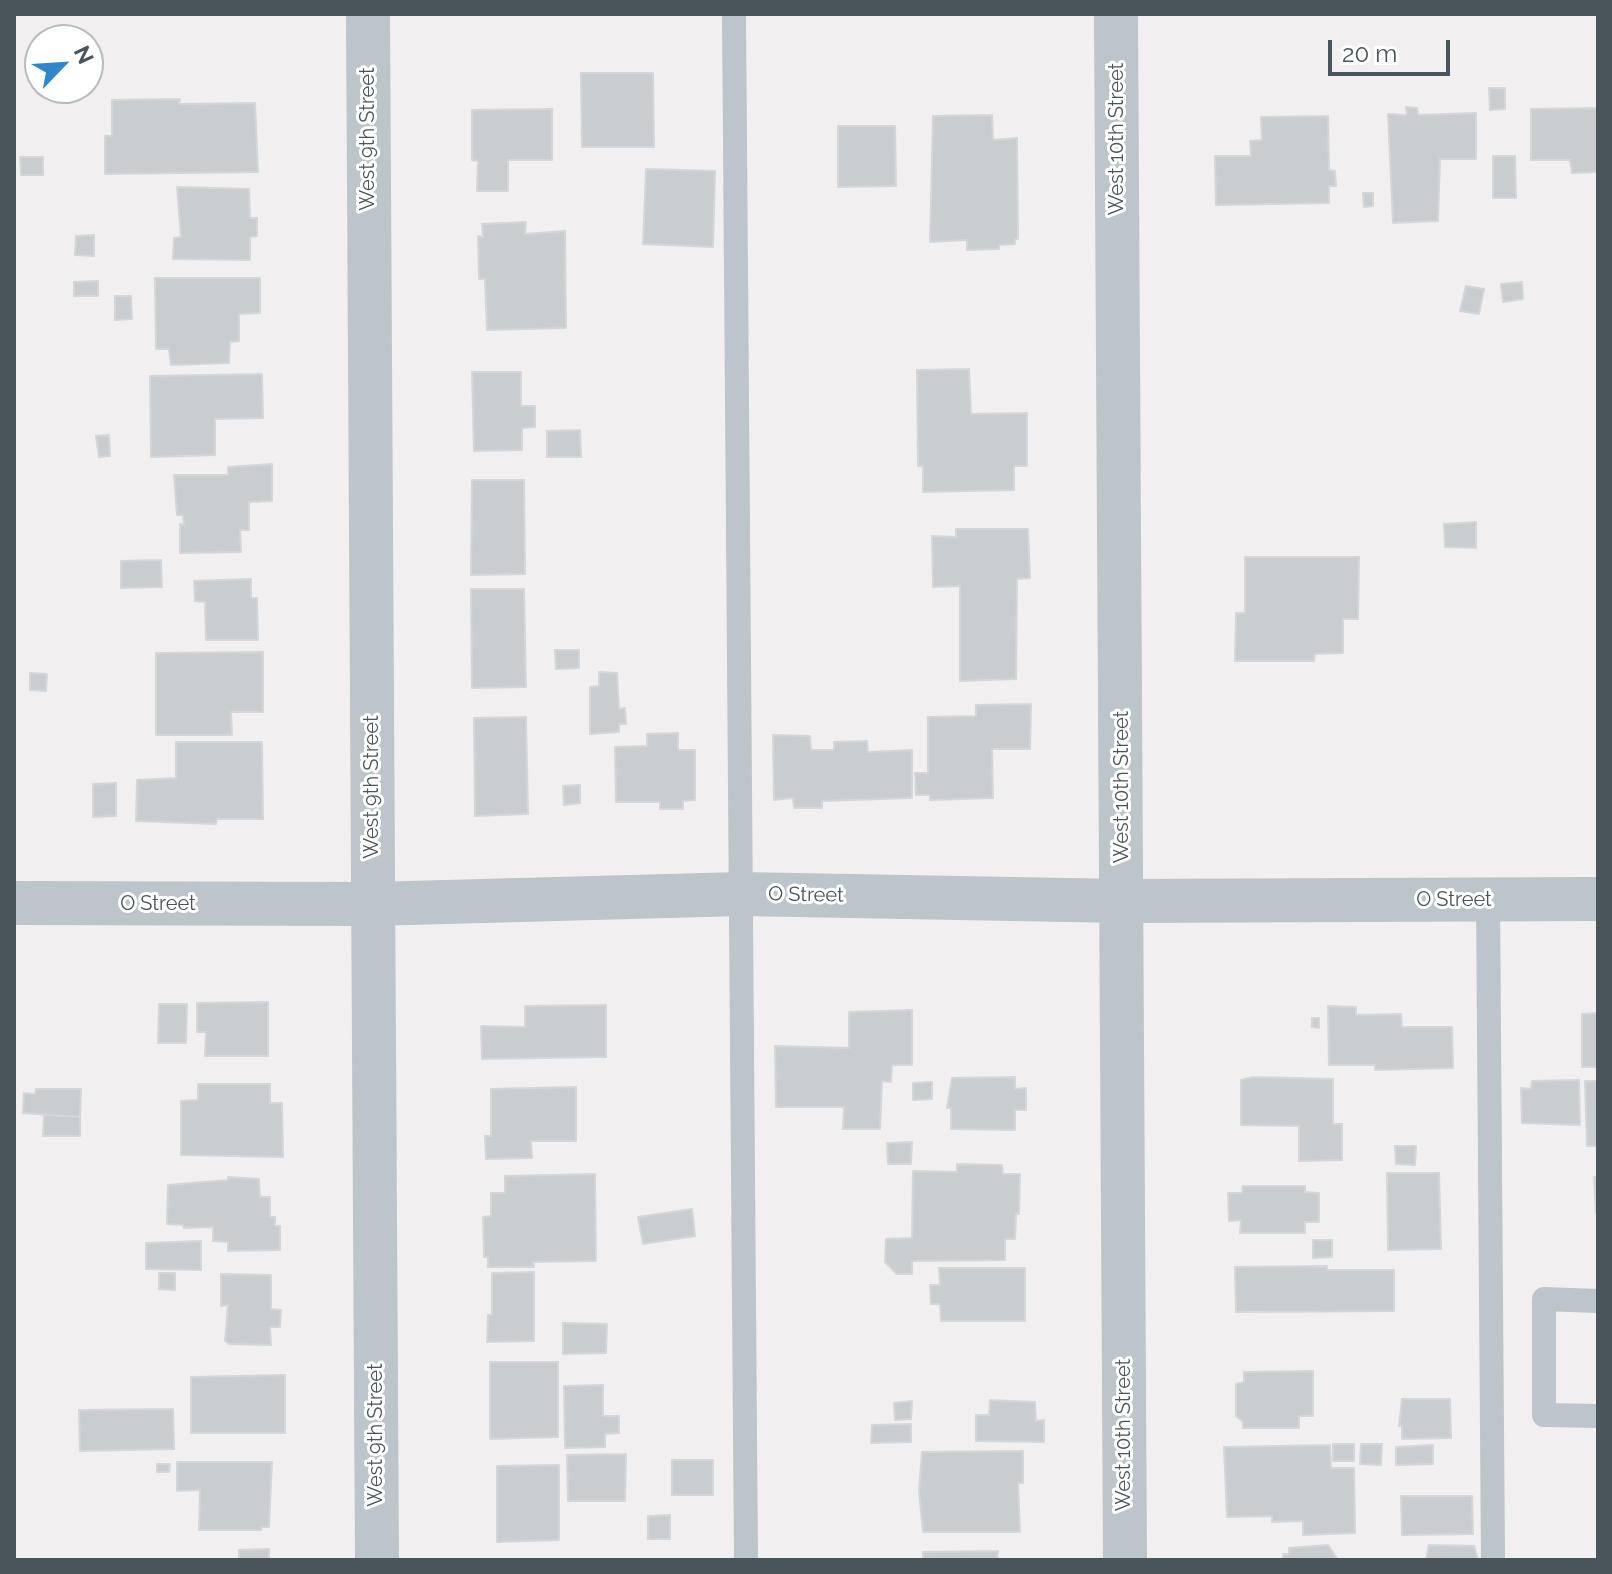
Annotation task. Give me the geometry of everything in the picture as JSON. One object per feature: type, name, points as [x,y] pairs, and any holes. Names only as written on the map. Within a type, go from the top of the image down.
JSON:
[{"type":"street","name":"West 9th Street","points":[[368,14],[377,1560]]},
{"type":"street","name":"West 10th Street","points":[[1116,14],[1125,1560]]},
{"type":"street","name":"O Street","points":[[14,903],[372,904],[741,894],[1122,901],[1598,899]]},
{"type":"lane","points":[[734,14],[746,1560]]},
{"type":"lane","points":[[1488,900],[1493,1560]]},
{"type":"lane","points":[[1598,1301],[1544,1299],[1544,1415],[1598,1416]]},
{"type":"building","points":[[581,73],[653,73],[654,147],[582,147]]},
{"type":"building","points":[[1489,88],[1505,88],[1505,109],[1490,110]]},
{"type":"building","points":[[180,99],[179,104],[255,103],[258,172],[105,174],[105,136],[112,136],[112,100]]},
{"type":"building","points":[[1406,107],[1417,108],[1418,115],[1476,113],[1476,159],[1440,159],[1438,221],[1393,223],[1388,114],[1407,115]]},
{"type":"building","points":[[1598,108],[1598,172],[1572,173],[1570,160],[1531,160],[1531,109]]},
{"type":"building","points":[[552,109],[552,160],[508,160],[508,191],[477,191],[478,161],[472,160],[472,110]]},
{"type":"building","points":[[992,115],[993,140],[1017,138],[1018,239],[1015,239],[1015,244],[999,245],[999,249],[967,250],[967,240],[930,242],[933,116]]},
{"type":"building","points":[[1328,116],[1329,170],[1335,171],[1336,186],[1329,186],[1329,203],[1216,205],[1215,156],[1251,156],[1250,141],[1262,140],[1261,117]]},
{"type":"building","points":[[838,126],[895,126],[896,186],[838,187]]},
{"type":"building","points":[[1493,156],[1515,156],[1516,198],[1493,198]]},
{"type":"building","points":[[20,157],[43,157],[43,175],[21,175]]},
{"type":"building","points":[[646,169],[715,171],[713,247],[643,244]]},
{"type":"building","points":[[177,187],[249,189],[250,218],[257,218],[257,236],[250,237],[250,260],[173,259],[174,238],[181,237]]},
{"type":"building","points":[[1363,193],[1373,193],[1373,206],[1364,207]]},
{"type":"building","points":[[526,222],[525,234],[565,231],[566,328],[487,330],[485,279],[479,279],[478,236],[483,237],[482,224]]},
{"type":"building","points":[[94,235],[94,256],[75,255],[76,236]]},
{"type":"building","points":[[155,278],[260,278],[260,313],[239,314],[239,341],[230,342],[229,363],[171,365],[169,349],[156,349]]},
{"type":"building","points":[[98,281],[98,296],[74,296],[74,282]]},
{"type":"building","points":[[1522,282],[1523,299],[1503,302],[1501,284]]},
{"type":"building","points":[[1466,286],[1484,289],[1479,314],[1460,311]]},
{"type":"building","points":[[115,296],[131,296],[132,319],[115,320]]},
{"type":"building","points":[[969,369],[971,414],[1027,413],[1027,466],[1014,466],[1014,490],[923,492],[923,466],[918,466],[917,370]]},
{"type":"building","points":[[472,372],[521,372],[521,406],[535,406],[535,427],[522,428],[522,450],[474,451]]},
{"type":"building","points":[[262,374],[263,418],[215,419],[215,455],[151,457],[150,376]]},
{"type":"building","points":[[580,430],[581,457],[547,457],[547,431]]},
{"type":"building","points":[[109,435],[110,456],[99,457],[96,436]]},
{"type":"building","points":[[272,464],[272,501],[249,502],[249,530],[240,530],[241,552],[180,553],[180,524],[184,525],[183,515],[177,515],[174,475],[228,475],[228,467]]},
{"type":"building","points":[[472,480],[524,480],[525,574],[471,575]]},
{"type":"building","points":[[1476,522],[1476,548],[1445,547],[1444,524]]},
{"type":"building","points":[[956,529],[1028,529],[1030,578],[1017,579],[1016,679],[960,681],[960,586],[933,587],[932,536],[956,537]]},
{"type":"building","points":[[1245,557],[1359,557],[1358,619],[1343,619],[1343,653],[1315,654],[1314,661],[1235,661],[1236,613],[1245,613]]},
{"type":"building","points":[[161,560],[162,587],[121,588],[121,561]]},
{"type":"building","points":[[251,579],[251,598],[257,598],[258,640],[206,640],[205,602],[195,601],[194,581]]},
{"type":"building","points":[[471,589],[524,589],[526,687],[472,688]]},
{"type":"building","points":[[555,650],[579,650],[579,668],[556,669]]},
{"type":"building","points":[[263,652],[263,712],[231,712],[232,735],[156,735],[156,653]]},
{"type":"building","points":[[599,672],[617,673],[619,709],[625,708],[626,724],[619,724],[619,732],[590,734],[590,687],[599,686]]},
{"type":"building","points":[[30,673],[47,674],[46,691],[30,690]]},
{"type":"building","points":[[1031,704],[1030,749],[992,749],[993,798],[930,800],[930,795],[916,795],[915,773],[928,773],[928,717],[976,716],[976,705]]},
{"type":"building","points":[[526,717],[528,814],[475,816],[474,718]]},
{"type":"building","points":[[678,733],[678,750],[695,750],[695,800],[683,801],[683,809],[660,809],[660,802],[616,802],[615,747],[647,746],[647,734]]},
{"type":"building","points":[[773,735],[810,736],[811,750],[834,750],[834,742],[867,741],[868,752],[912,750],[912,798],[822,801],[822,808],[794,808],[793,798],[774,800]]},
{"type":"building","points":[[176,742],[262,742],[263,819],[217,819],[216,824],[136,821],[137,780],[176,778]]},
{"type":"building","points":[[116,783],[116,816],[93,817],[93,784]]},
{"type":"building","points":[[580,785],[580,803],[564,805],[563,786]]},
{"type":"building","points":[[268,1002],[268,1056],[205,1056],[206,1032],[197,1032],[197,1003]]},
{"type":"building","points":[[159,1004],[187,1004],[186,1043],[158,1043]]},
{"type":"building","points":[[606,1005],[606,1057],[482,1059],[481,1026],[525,1027],[525,1006]]},
{"type":"building","points":[[1328,1006],[1356,1007],[1356,1015],[1401,1014],[1402,1027],[1452,1027],[1453,1068],[1375,1070],[1375,1065],[1329,1065]]},
{"type":"building","points":[[912,1010],[912,1065],[892,1065],[891,1082],[882,1081],[880,1129],[843,1129],[844,1107],[776,1107],[775,1046],[849,1048],[849,1012]]},
{"type":"building","points":[[1598,1013],[1598,1067],[1582,1067],[1582,1014]]},
{"type":"building","points":[[1312,1018],[1319,1018],[1319,1028],[1312,1027]]},
{"type":"building","points":[[1015,1077],[1015,1089],[1026,1088],[1026,1110],[1015,1110],[1015,1130],[951,1129],[951,1108],[947,1108],[952,1078]]},
{"type":"building","points":[[1253,1077],[1333,1079],[1333,1124],[1342,1124],[1342,1160],[1299,1161],[1299,1126],[1241,1125],[1241,1080]]},
{"type":"building","points":[[1579,1080],[1580,1125],[1522,1123],[1521,1088],[1531,1089],[1532,1081]]},
{"type":"building","points":[[1585,1081],[1598,1081],[1598,1146],[1587,1146]]},
{"type":"building","points":[[932,1082],[932,1099],[913,1100],[913,1083]]},
{"type":"building","points":[[198,1084],[270,1084],[270,1103],[282,1103],[283,1157],[181,1155],[181,1101],[198,1100]]},
{"type":"building","points":[[576,1087],[576,1141],[531,1141],[532,1158],[486,1159],[485,1136],[491,1136],[491,1089]]},
{"type":"building","points":[[36,1089],[81,1089],[80,1117],[23,1113],[24,1093],[35,1094]]},
{"type":"building","points":[[44,1115],[80,1117],[80,1136],[43,1136]]},
{"type":"building","points":[[912,1142],[911,1164],[888,1164],[887,1143]]},
{"type":"building","points":[[1395,1146],[1416,1146],[1415,1165],[1396,1164]]},
{"type":"building","points":[[957,1164],[1002,1165],[1003,1174],[1020,1174],[1015,1239],[1005,1239],[1005,1260],[912,1261],[912,1274],[897,1274],[885,1262],[886,1239],[912,1238],[913,1171],[957,1172]]},
{"type":"building","points":[[1387,1173],[1439,1173],[1441,1249],[1388,1250]]},
{"type":"building","points":[[595,1174],[596,1261],[533,1262],[534,1267],[488,1267],[488,1257],[484,1257],[483,1217],[491,1216],[491,1193],[505,1193],[505,1176]]},
{"type":"building","points":[[228,1177],[259,1179],[260,1197],[270,1197],[270,1217],[275,1217],[275,1226],[280,1226],[280,1250],[228,1251],[228,1242],[213,1241],[213,1227],[184,1228],[183,1225],[167,1224],[168,1185],[228,1180]]},
{"type":"building","points":[[1594,1177],[1598,1177],[1598,1213],[1596,1213]]},
{"type":"building","points":[[1243,1186],[1305,1186],[1305,1192],[1319,1193],[1319,1222],[1305,1222],[1305,1233],[1240,1233],[1241,1220],[1229,1221],[1228,1193],[1242,1193]]},
{"type":"building","points":[[692,1209],[695,1236],[643,1244],[638,1217]]},
{"type":"building","points":[[1313,1240],[1332,1240],[1332,1257],[1313,1258]]},
{"type":"building","points":[[201,1241],[201,1270],[146,1269],[146,1243]]},
{"type":"building","points":[[1327,1266],[1327,1270],[1394,1270],[1394,1311],[1236,1312],[1235,1267]]},
{"type":"building","points":[[939,1268],[1025,1268],[1025,1321],[941,1321],[940,1304],[931,1304],[930,1285],[940,1285]]},
{"type":"building","points":[[534,1272],[534,1341],[487,1342],[488,1315],[492,1315],[492,1273]]},
{"type":"building","points":[[159,1273],[175,1273],[175,1290],[159,1289]]},
{"type":"building","points":[[221,1274],[271,1275],[271,1309],[281,1310],[280,1327],[270,1327],[271,1345],[229,1344],[225,1341],[228,1305],[221,1306]]},
{"type":"building","points":[[563,1323],[607,1324],[606,1353],[563,1354]]},
{"type":"building","points":[[490,1362],[558,1362],[558,1437],[490,1439]]},
{"type":"building","points":[[1313,1371],[1313,1416],[1299,1416],[1299,1428],[1243,1428],[1243,1422],[1236,1416],[1236,1384],[1244,1382],[1244,1372]]},
{"type":"building","points":[[285,1375],[285,1433],[191,1433],[191,1377]]},
{"type":"building","points":[[603,1385],[603,1416],[619,1416],[619,1433],[605,1434],[605,1447],[565,1448],[564,1386]]},
{"type":"building","points":[[1402,1399],[1450,1399],[1451,1438],[1402,1439],[1402,1425],[1399,1426]]},
{"type":"building","points":[[990,1400],[1035,1402],[1036,1421],[1044,1420],[1044,1442],[976,1441],[976,1415],[989,1415]]},
{"type":"building","points":[[912,1401],[911,1419],[895,1420],[894,1403]]},
{"type":"building","points":[[173,1409],[174,1449],[80,1451],[79,1410]]},
{"type":"building","points":[[911,1424],[911,1442],[871,1443],[872,1425]]},
{"type":"building","points":[[1333,1444],[1354,1444],[1354,1461],[1333,1461]]},
{"type":"building","points":[[1361,1444],[1382,1444],[1381,1465],[1360,1464]]},
{"type":"building","points":[[1330,1445],[1331,1468],[1354,1468],[1355,1533],[1303,1535],[1303,1521],[1272,1522],[1272,1516],[1227,1517],[1224,1447]]},
{"type":"building","points":[[1433,1445],[1433,1464],[1396,1465],[1396,1447]]},
{"type":"building","points":[[1023,1451],[1023,1483],[1018,1483],[1020,1532],[923,1532],[919,1491],[922,1452]]},
{"type":"building","points":[[626,1454],[625,1501],[568,1501],[567,1455]]},
{"type":"building","points":[[672,1460],[713,1460],[713,1495],[672,1495]]},
{"type":"building","points":[[177,1462],[272,1462],[269,1527],[261,1527],[261,1530],[199,1530],[200,1490],[177,1491]]},
{"type":"building","points":[[157,1464],[170,1464],[169,1472],[157,1472]]},
{"type":"building","points":[[559,1465],[559,1540],[497,1542],[497,1466]]},
{"type":"building","points":[[1401,1496],[1472,1496],[1473,1534],[1402,1535]]},
{"type":"building","points":[[670,1515],[670,1539],[648,1539],[648,1516]]},
{"type":"building","points":[[1328,1545],[1338,1560],[1283,1560],[1283,1554],[1289,1554],[1289,1548]]},
{"type":"building","points":[[1429,1545],[1474,1546],[1478,1560],[1426,1560]]},
{"type":"building","points":[[269,1549],[269,1560],[239,1560],[239,1550]]},
{"type":"building","points":[[998,1551],[997,1560],[923,1560],[923,1552]]}]
